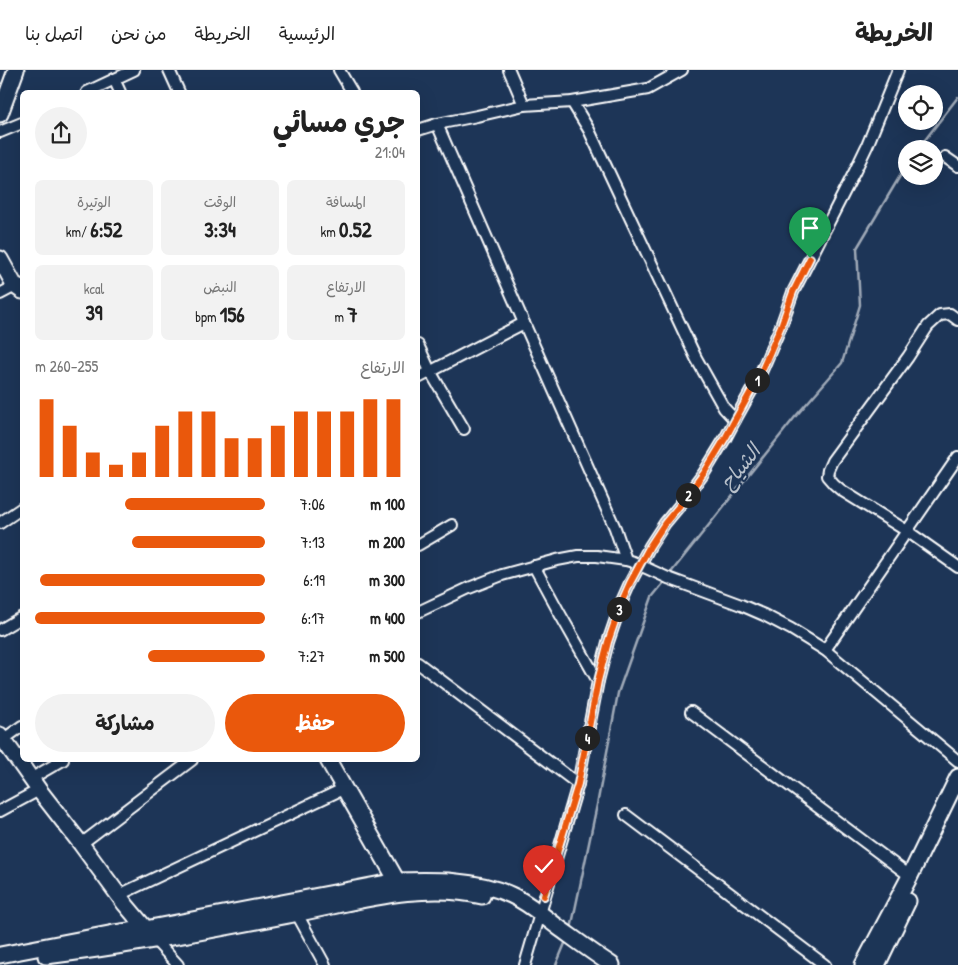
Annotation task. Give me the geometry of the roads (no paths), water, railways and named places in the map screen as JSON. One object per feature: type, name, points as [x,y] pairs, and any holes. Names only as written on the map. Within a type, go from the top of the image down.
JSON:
[{"type":"main road","points":[[0,114],[18,72]]},
{"type":"main road","points":[[0,259],[20,287]]},
{"type":"main road","points":[[2,737],[20,762]]},
{"type":"main road","points":[[20,762],[150,934]]},
{"type":"main road","points":[[329,762],[399,887]]},
{"type":"main road","points":[[863,965],[910,876],[958,777]]},
{"type":"main road","points":[[877,965],[958,800]]},
{"type":"main road","points":[[0,955],[114,933],[150,934],[296,914],[399,887]]},
{"type":"main road","points":[[0,963],[399,887],[476,895],[518,907],[545,922],[574,944],[596,965]]},
{"type":"main road","points":[[114,933],[123,914],[122,899]]},
{"type":"main road","points":[[574,944],[612,965]]},
{"type":"street","points":[[91,90],[134,70]]},
{"type":"street","points":[[169,70],[178,90]]},
{"type":"street","points":[[339,70],[351,90]]},
{"type":"street","points":[[509,70],[524,105]]},
{"type":"street","points":[[420,129],[524,105],[572,102],[648,88],[682,70]]},
{"type":"street","points":[[525,965],[545,922],[578,784],[598,681],[608,642],[622,601],[639,564],[650,546],[665,523],[704,473],[759,377],[793,292],[856,171],[898,70]]},
{"type":"street","points":[[114,79],[119,90]]},
{"type":"street","points":[[572,102],[589,130],[696,358],[724,408],[735,420]]},
{"type":"street","points":[[0,132],[20,124]]},
{"type":"street","points":[[437,124],[615,528],[626,560]]},
{"type":"street","points":[[945,157],[958,166]]},
{"type":"street","points":[[0,294],[20,287]]},
{"type":"street","points":[[958,320],[950,314],[940,315],[928,326],[908,357],[832,461],[828,470],[828,476],[834,484],[907,531],[958,567]]},
{"type":"street","points":[[420,377],[524,323]]},
{"type":"street","points":[[420,349],[430,371],[464,429]]},
{"type":"street","points":[[825,650],[958,457]]},
{"type":"street","points":[[0,523],[20,509]]},
{"type":"street","points":[[420,544],[452,525]]},
{"type":"street","points":[[420,611],[469,588],[502,575],[534,566],[578,556],[597,556],[626,560],[668,578],[724,598],[791,629],[825,650],[958,761]]},
{"type":"street","points":[[534,566],[598,681]]},
{"type":"street","points":[[0,630],[20,618]]},
{"type":"street","points":[[420,665],[578,784]]},
{"type":"street","points":[[691,712],[910,876]]},
{"type":"street","points":[[2,737],[20,727]]},
{"type":"street","points":[[0,811],[36,784],[61,762]]},
{"type":"street","points":[[81,844],[189,762]]},
{"type":"street","points":[[122,899],[345,788]]},
{"type":"street","points":[[626,816],[825,965]]},
{"type":"street","points":[[296,914],[325,965]]},
{"type":"street","points":[[150,934],[178,965]]},
{"type":"waterway","name":"الشياح","points":[[925,140],[958,97]]},
{"type":"waterway","name":"الشياح","points":[[669,575],[795,417],[842,363],[860,305],[857,248],[898,179]]},
{"type":"waterway","name":"الشياح","points":[[571,929],[618,693],[652,597],[666,580]]},
{"type":"waterway","name":"الشياح","points":[[556,965],[566,941]]}]
